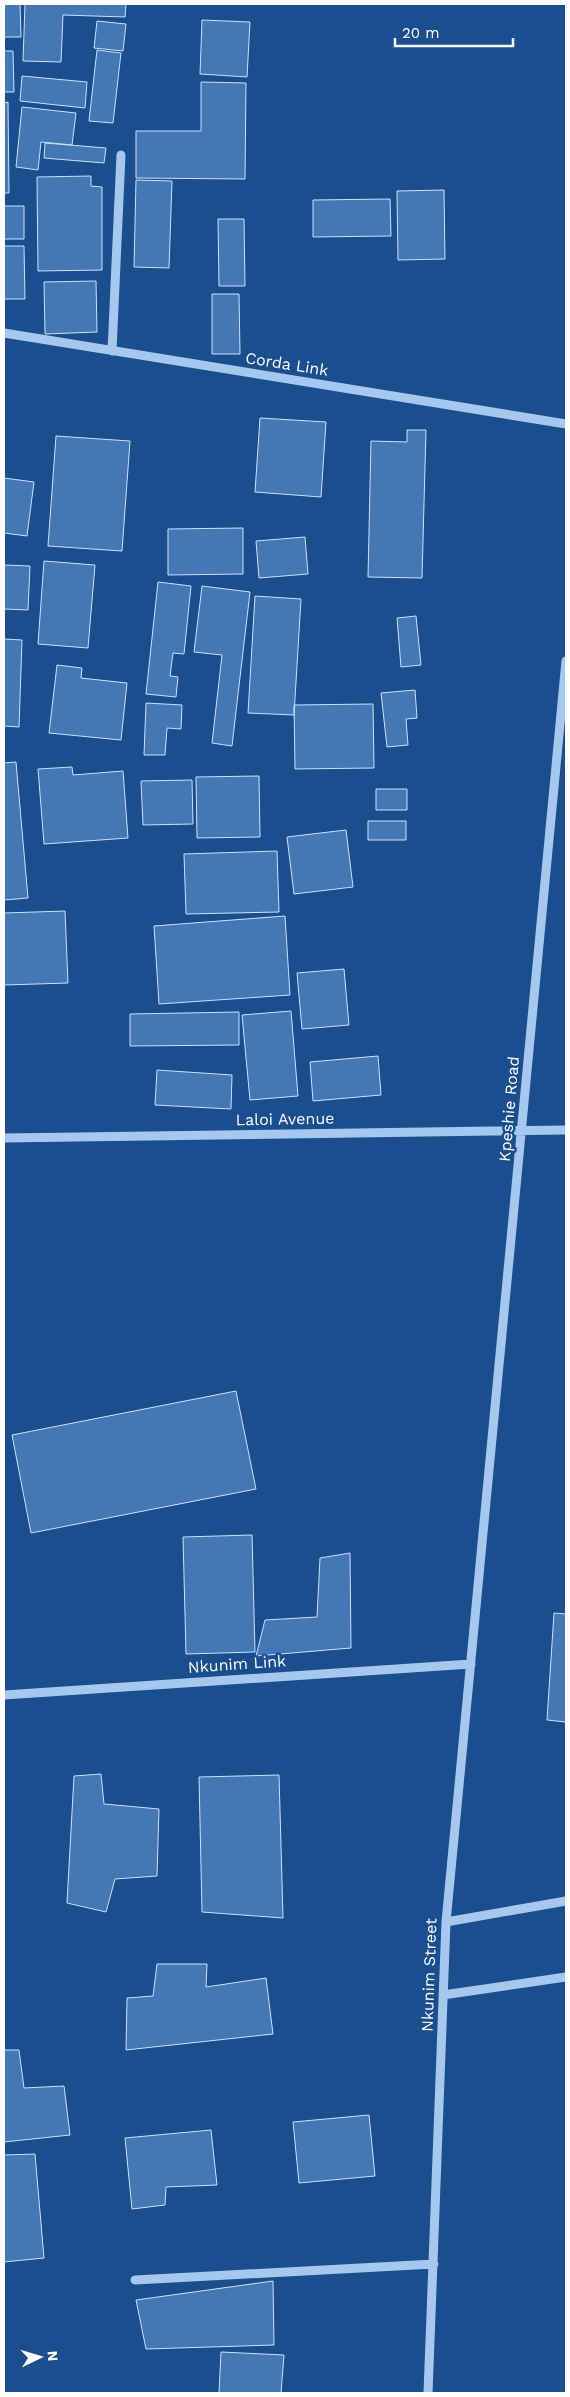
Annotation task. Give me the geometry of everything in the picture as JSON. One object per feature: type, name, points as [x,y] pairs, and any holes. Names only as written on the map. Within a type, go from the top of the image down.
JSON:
[{"type":"street","points":[[112,351],[121,155]]},
{"type":"street","name":"Corda Link","points":[[4,333],[566,424]]},
{"type":"street","name":"Kpeshie Road","points":[[482,1560],[522,1131],[564,721],[566,661]]},
{"type":"street","name":"Laloi Avenue","points":[[4,1138],[566,1130]]},
{"type":"street","name":"Nkunim Street","points":[[428,2393],[446,1922],[482,1560]]},
{"type":"street","name":"Nkunim Link","points":[[4,1695],[471,1664]]},
{"type":"street","points":[[446,1922],[566,1901]]},
{"type":"street","points":[[443,1995],[566,1977]]},
{"type":"street","points":[[135,2280],[434,2264]]},
{"type":"building","points":[[4,4],[20,4],[21,37],[4,37]]},
{"type":"building","points":[[25,4],[126,4],[125,17],[63,15],[61,62],[23,61]]},
{"type":"building","points":[[202,20],[250,22],[247,77],[200,74]]},
{"type":"building","points":[[97,21],[126,24],[123,51],[94,48]]},
{"type":"building","points":[[97,50],[121,53],[113,123],[89,121]]},
{"type":"building","points":[[4,51],[13,51],[14,92],[4,92]]},
{"type":"building","points":[[22,76],[87,82],[85,108],[20,101]]},
{"type":"building","points":[[201,82],[246,83],[245,179],[136,178],[136,131],[201,131]]},
{"type":"building","points":[[8,102],[9,193],[4,193],[4,103]]},
{"type":"building","points":[[22,107],[76,113],[72,145],[41,142],[38,170],[16,167]]},
{"type":"building","points":[[45,143],[106,148],[104,163],[44,158]]},
{"type":"building","points":[[91,176],[91,186],[102,187],[102,270],[38,271],[37,177]]},
{"type":"building","points":[[136,180],[172,181],[169,268],[134,267]]},
{"type":"building","points":[[444,190],[445,259],[398,260],[397,191]]},
{"type":"building","points":[[390,199],[391,236],[313,237],[313,200]]},
{"type":"building","points":[[4,206],[24,206],[24,239],[4,239]]},
{"type":"building","points":[[218,219],[244,219],[245,286],[219,286]]},
{"type":"building","points":[[4,246],[24,246],[25,299],[4,299]]},
{"type":"building","points":[[96,281],[97,332],[45,334],[44,282]]},
{"type":"building","points":[[212,294],[239,294],[240,354],[212,354]]},
{"type":"building","points":[[260,418],[326,422],[321,497],[255,492]]},
{"type":"building","points":[[407,430],[426,430],[422,578],[368,577],[371,441],[407,442]]},
{"type":"building","points":[[56,436],[130,441],[122,551],[48,546]]},
{"type":"building","points":[[4,478],[34,482],[27,536],[4,533]]},
{"type":"building","points":[[243,528],[243,574],[168,575],[168,529]]},
{"type":"building","points":[[305,537],[308,574],[259,578],[256,541]]},
{"type":"building","points":[[44,561],[95,565],[88,648],[38,644]]},
{"type":"building","points":[[4,565],[30,566],[28,610],[4,609]]},
{"type":"building","points":[[158,582],[191,586],[184,654],[173,653],[170,676],[178,677],[176,697],[146,694]]},
{"type":"building","points":[[202,586],[250,592],[232,746],[212,743],[222,655],[194,652]]},
{"type":"building","points":[[255,596],[301,599],[294,715],[248,713]]},
{"type":"building","points":[[416,616],[421,665],[401,667],[397,618]]},
{"type":"building","points":[[4,639],[22,640],[19,727],[4,726]]},
{"type":"building","points":[[57,665],[82,668],[81,678],[127,683],[121,740],[49,733]]},
{"type":"building","points":[[415,690],[417,718],[406,719],[408,745],[387,747],[381,693]]},
{"type":"building","points":[[146,703],[182,705],[181,729],[167,728],[165,755],[144,755]]},
{"type":"building","points":[[373,704],[374,768],[295,769],[294,705]]},
{"type":"building","points":[[16,762],[28,898],[4,900],[4,763]]},
{"type":"building","points":[[72,767],[73,775],[123,771],[128,838],[44,844],[38,769]]},
{"type":"building","points":[[259,776],[260,837],[197,838],[196,777]]},
{"type":"building","points":[[192,780],[193,824],[143,825],[141,781]]},
{"type":"building","points":[[376,789],[407,789],[407,810],[376,810]]},
{"type":"building","points":[[368,821],[406,821],[406,840],[368,840]]},
{"type":"building","points":[[346,830],[353,887],[294,894],[287,837]]},
{"type":"building","points":[[277,851],[279,912],[186,914],[184,854]]},
{"type":"building","points":[[65,911],[68,983],[4,985],[4,913]]},
{"type":"building","points":[[285,916],[290,995],[159,1004],[154,926]]},
{"type":"building","points":[[344,969],[349,1025],[302,1029],[297,973]]},
{"type":"building","points":[[291,1011],[298,1096],[250,1100],[242,1015]]},
{"type":"building","points":[[239,1012],[239,1045],[130,1046],[130,1014]]},
{"type":"building","points":[[378,1056],[381,1095],[313,1101],[310,1062]]},
{"type":"building","points":[[157,1070],[232,1075],[231,1109],[155,1105]]},
{"type":"building","points":[[236,1391],[256,1489],[31,1533],[12,1435]]},
{"type":"building","points":[[252,1535],[255,1652],[186,1654],[183,1537]]},
{"type":"building","points":[[350,1553],[351,1648],[256,1656],[265,1620],[317,1617],[320,1558]]},
{"type":"building","points":[[554,1613],[566,1614],[566,1722],[547,1720]]},
{"type":"building","points":[[101,1774],[104,1804],[159,1809],[157,1876],[115,1879],[106,1912],[67,1903],[74,1776]]},
{"type":"building","points":[[279,1775],[283,1918],[202,1912],[199,1777]]},
{"type":"building","points":[[157,1964],[207,1964],[206,1987],[266,1978],[273,2034],[126,2050],[127,1998],[153,1996]]},
{"type":"building","points":[[4,2050],[19,2050],[24,2088],[64,2086],[70,2135],[4,2142]]},
{"type":"building","points":[[369,2115],[375,2176],[299,2183],[293,2122]]},
{"type":"building","points":[[211,2130],[217,2185],[166,2187],[165,2205],[132,2209],[125,2138]]},
{"type":"building","points":[[35,2154],[44,2258],[4,2262],[4,2155]]},
{"type":"building","points":[[273,2281],[274,2345],[146,2349],[136,2300]]},
{"type":"building","points":[[221,2352],[284,2355],[281,2393],[219,2393]]}]
